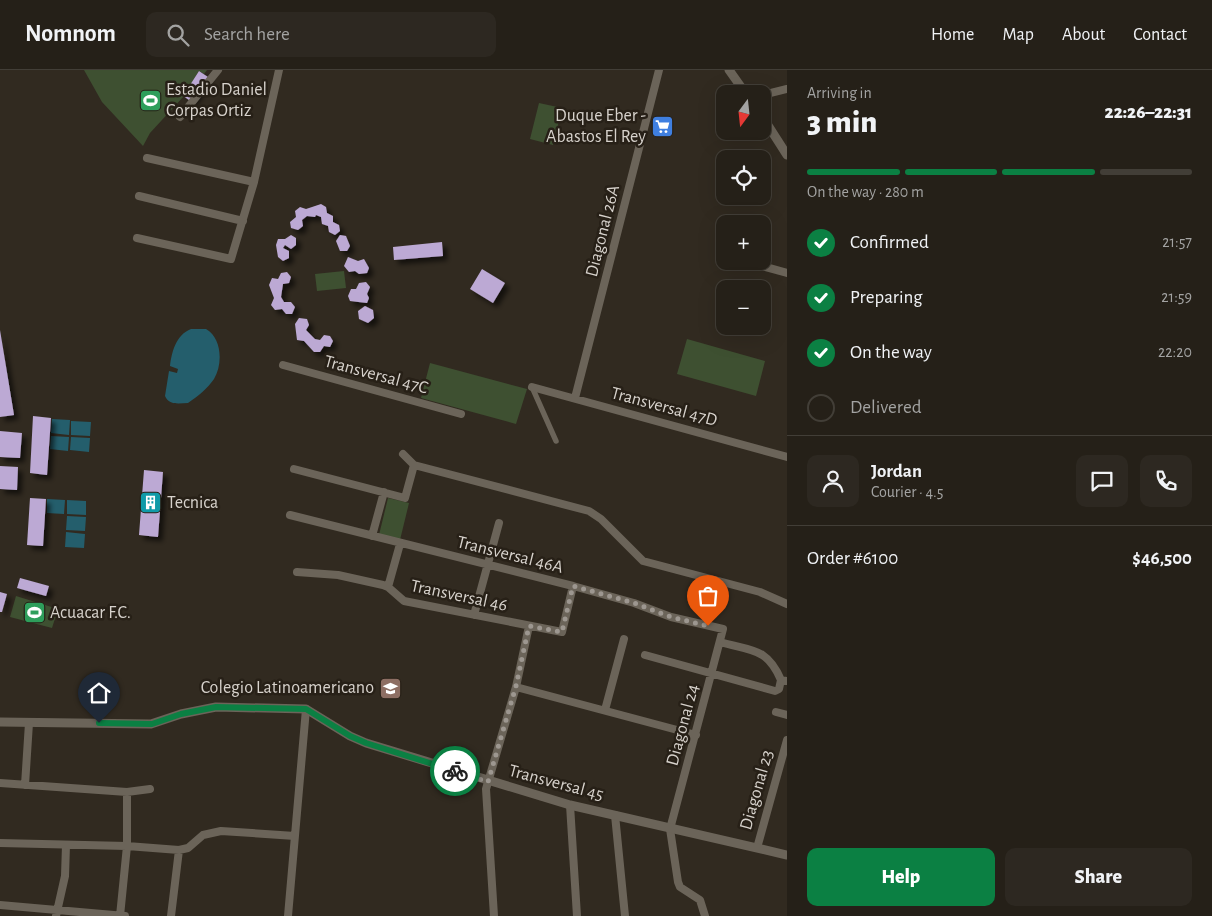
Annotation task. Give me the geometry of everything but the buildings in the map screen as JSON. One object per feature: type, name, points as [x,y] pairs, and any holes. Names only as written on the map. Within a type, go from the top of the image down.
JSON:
[{"type":"street","points":[[180,117],[218,70]]},
{"type":"street","points":[[137,238],[231,259],[254,182],[279,70]]},
{"type":"street","name":"Diagonal 26A","points":[[575,398],[659,70]]},
{"type":"street","points":[[729,70],[740,85]]},
{"type":"street","points":[[771,93],[787,89]]},
{"type":"street","points":[[771,130],[787,155]]},
{"type":"street","points":[[147,158],[254,182]]},
{"type":"street","points":[[139,196],[243,221]]},
{"type":"street","points":[[771,268],[787,272]]},
{"type":"street","name":"Transversal 47C","points":[[283,365],[461,414]]},
{"type":"street","points":[[532,387],[556,442]]},
{"type":"street","name":"Transversal 47D","points":[[532,387],[787,457]]},
{"type":"street","points":[[403,454],[414,465],[589,511],[601,519],[643,561],[760,592],[787,604]]},
{"type":"street","points":[[294,469],[405,498],[414,465]]},
{"type":"street","points":[[372,536],[384,492]]},
{"type":"street","name":"Transversal 46A","points":[[290,515],[573,586],[634,603],[671,617],[723,629]]},
{"type":"street","points":[[474,615],[499,522]]},
{"type":"street","points":[[388,586],[400,544]]},
{"type":"street","name":"Transversal 46","points":[[297,572],[338,575],[388,586],[404,601],[562,632],[573,586]]},
{"type":"street","points":[[494,916],[486,800],[488,782],[516,686],[529,626]]},
{"type":"street","name":"Diagonal 24","points":[[670,829],[723,629]]},
{"type":"street","points":[[605,710],[624,639]]},
{"type":"street","points":[[645,655],[778,691],[784,680],[774,664],[763,654],[720,642]]},
{"type":"street","points":[[516,686],[696,735]]},
{"type":"street","points":[[0,722],[152,724],[181,714],[216,707],[306,709],[288,916]]},
{"type":"street","name":"Transversal 45","points":[[306,709],[350,736],[366,743],[488,782],[570,805],[787,855]]},
{"type":"street","points":[[776,712],[787,715]]},
{"type":"street","points":[[25,785],[30,723]]},
{"type":"street","name":"Diagonal 23","points":[[757,848],[787,740]]},
{"type":"street","points":[[0,783],[127,792],[150,789]]},
{"type":"street","points":[[120,916],[127,846],[127,792]]},
{"type":"street","points":[[570,805],[578,916]]},
{"type":"street","points":[[615,815],[625,916]]},
{"type":"street","points":[[670,829],[680,887],[700,900],[705,916]]},
{"type":"street","points":[[0,843],[127,846],[179,850],[188,848],[203,835],[221,830],[295,836]]},
{"type":"street","points":[[57,913],[65,876],[66,845]]},
{"type":"street","points":[[171,916],[179,850]]},
{"type":"street","points":[[0,905],[57,913],[125,916]]},
{"type":"green space","name":"Estadio Daniel Corpas Ortiz","points":[[84,70],[207,70],[204,74],[199,71],[184,96],[150,133],[143,146],[102,102]]},
{"type":"green space","points":[[539,103],[562,108],[553,145],[530,139]]},
{"type":"green space","points":[[344,271],[346,288],[317,291],[315,274]]},
{"type":"green space","points":[[687,339],[765,361],[756,396],[677,374]]},
{"type":"green space","points":[[430,363],[527,389],[516,424],[421,398]]},
{"type":"green space","points":[[388,498],[409,503],[400,540],[379,535]]},
{"type":"green space","name":"Acuacar F.C.","points":[[16,596],[58,609],[52,628],[10,617]]},
{"type":"water","points":[[191,329],[206,329],[215,338],[220,359],[219,366],[212,382],[195,398],[188,403],[172,403],[165,396],[169,371],[177,373],[178,369],[170,366],[172,355],[178,339]]},
{"type":"water","points":[[52,419],[70,420],[69,435],[51,433]]},
{"type":"water","points":[[71,421],[91,422],[90,436],[71,435]]},
{"type":"water","points":[[51,436],[69,437],[68,451],[50,449]]},
{"type":"water","points":[[71,437],[90,438],[89,452],[70,450]]},
{"type":"water","points":[[47,499],[65,500],[64,514],[47,513]]},
{"type":"water","points":[[67,500],[86,501],[86,515],[67,514]]},
{"type":"water","points":[[67,516],[86,517],[85,531],[66,530]]},
{"type":"water","points":[[66,532],[85,534],[84,548],[65,547]]},
{"type":"way so far","points":[[455,771],[488,782],[516,686],[529,626],[562,632],[573,586],[634,603],[694,624],[708,626]]},
{"type":"place","name":"Estadio Daniel Corpas Ortiz","points":[[150,100]]},
{"type":"place","name":"Duque Eber - Abastos El Rey","points":[[662,126]]},
{"type":"place","name":"Tecnica","points":[[151,503]]},
{"type":"place","name":"Acuacar F.C.","points":[[34,613]]},
{"type":"place","name":"Colegio Latinoamericano","points":[[390,688]]},
{"type":"route","points":[[99,723],[152,724],[181,714],[216,707],[306,709],[350,736],[366,743],[455,771]]}]
